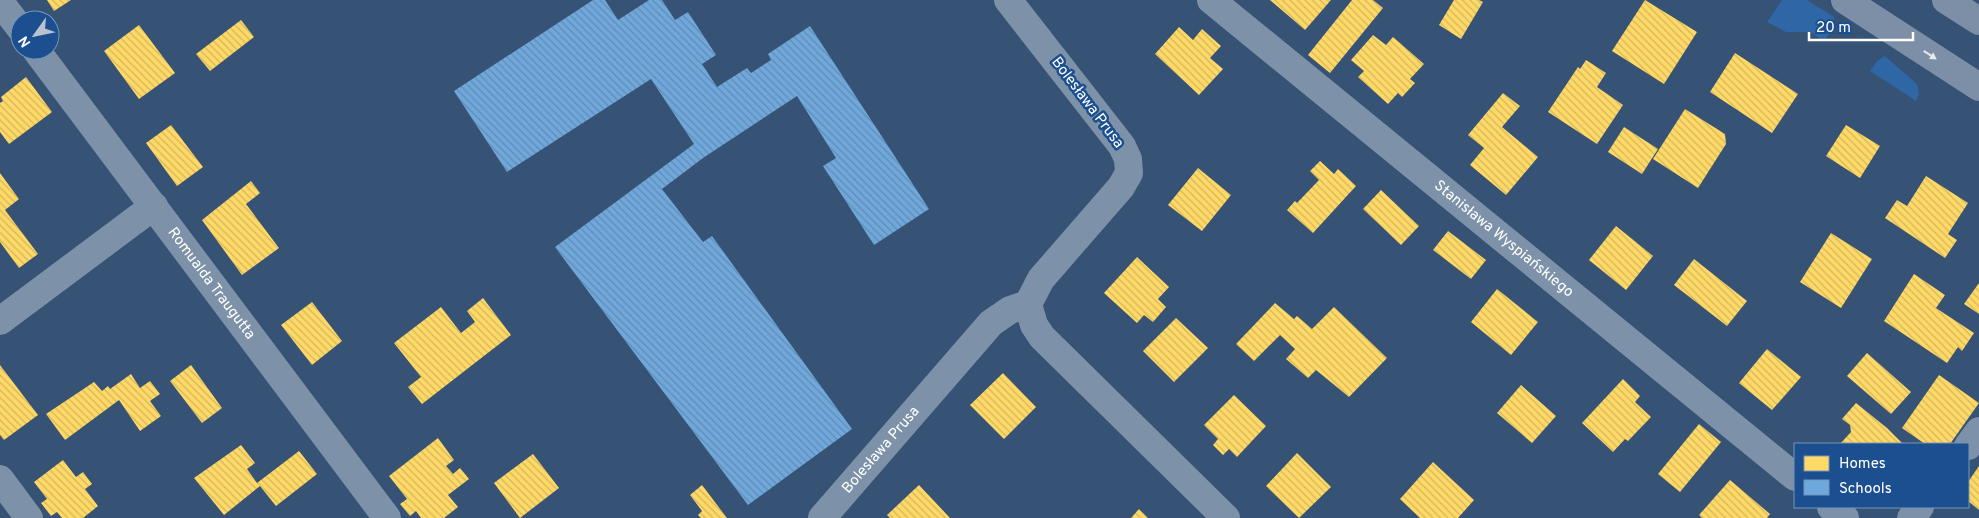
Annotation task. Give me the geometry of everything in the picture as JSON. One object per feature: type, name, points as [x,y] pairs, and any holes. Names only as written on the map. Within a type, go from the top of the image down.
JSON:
[{"type":"main road","points":[[1845,0],[1979,87]]},
{"type":"main road","points":[[1946,0],[1979,21]]},
{"type":"street","name":"Bolesława Prusa","points":[[822,518],[991,322],[1010,310],[1028,304],[1041,279],[1121,186],[1129,172],[1128,159],[1113,132],[1008,0]]},
{"type":"street","name":"Stanisława Wyspiańskiego","points":[[1211,0],[1794,477]]},
{"type":"street","points":[[0,2],[10,15]]},
{"type":"street","name":"Romualda Traugutta","points":[[44,60],[387,518]]},
{"type":"street","points":[[0,321],[154,206]]},
{"type":"street","points":[[1028,304],[1034,325],[1042,337],[1226,518]]},
{"type":"street","points":[[1969,445],[1979,431]]},
{"type":"street","points":[[0,479],[29,518]]},
{"type":"street","points":[[1832,508],[1845,518]]},
{"type":"street","points":[[1911,518],[1919,508]]},
{"type":"shaded area","points":[[1782,0],[1807,0],[1834,17],[1834,26],[1824,41],[1810,32],[1786,32],[1767,22]]},
{"type":"shaded area","points":[[1885,56],[1917,84],[1919,94],[1916,101],[1870,71],[1877,61]]},
{"type":"building: Homes","points":[[47,0],[71,0],[56,10],[53,10]]},
{"type":"building: Homes","points":[[1270,0],[1331,0],[1305,30]]},
{"type":"building: Homes","points":[[1352,0],[1373,0],[1383,8],[1330,73],[1308,55]]},
{"type":"building: Homes","points":[[1454,0],[1479,0],[1483,2],[1461,39],[1439,25]]},
{"type":"building: Homes","points":[[1645,0],[1697,32],[1664,84],[1612,51]]},
{"type":"building: Homes","points":[[241,20],[254,37],[210,71],[196,54]]},
{"type":"building: Homes","points":[[139,25],[175,73],[139,99],[104,51]]},
{"type":"building: Homes","points":[[1179,27],[1193,40],[1202,29],[1221,46],[1210,58],[1223,69],[1199,95],[1155,54]]},
{"type":"building: Homes","points":[[1373,35],[1386,45],[1393,37],[1424,64],[1410,79],[1415,83],[1402,97],[1398,93],[1388,104],[1358,77],[1364,71],[1351,60]]},
{"type":"building: Homes","points":[[1735,53],[1798,94],[1772,133],[1710,92]]},
{"type":"building: Homes","points":[[1586,60],[1606,73],[1597,87],[1623,105],[1597,144],[1548,112],[1578,67],[1580,69]]},
{"type":"building: Homes","points":[[26,77],[52,112],[9,144],[0,132],[0,103],[3,101],[1,97]]},
{"type":"building: Homes","points":[[1503,93],[1520,106],[1502,127],[1538,157],[1506,195],[1470,165],[1484,148],[1468,135]]},
{"type":"building: Homes","points":[[1685,109],[1725,134],[1726,144],[1698,188],[1653,159]]},
{"type":"building: Homes","points":[[171,125],[203,167],[177,186],[146,143]]},
{"type":"building: Homes","points":[[1846,125],[1880,146],[1860,178],[1826,156]]},
{"type":"building: Homes","points":[[1624,127],[1658,149],[1642,174],[1608,152]]},
{"type":"building: Homes","points":[[1320,161],[1334,174],[1338,169],[1356,186],[1313,233],[1287,210],[1295,201],[1297,203],[1319,180],[1310,171]]},
{"type":"building: Homes","points":[[1198,168],[1231,195],[1202,231],[1168,205]]},
{"type":"building: Homes","points":[[0,173],[19,199],[5,210],[38,254],[19,268],[0,242]]},
{"type":"building: Homes","points":[[1926,176],[1968,203],[1948,234],[1957,240],[1945,258],[1885,218],[1897,200],[1907,206]]},
{"type":"building: Homes","points":[[251,181],[260,193],[246,204],[279,248],[242,275],[202,220]]},
{"type":"building: Homes","points":[[1381,190],[1419,226],[1401,245],[1363,209]]},
{"type":"building: Homes","points":[[1616,226],[1653,256],[1626,290],[1589,260]]},
{"type":"building: Homes","points":[[1448,231],[1486,260],[1471,279],[1433,250]]},
{"type":"building: Homes","points":[[1831,233],[1872,259],[1841,308],[1800,282]]},
{"type":"building: Homes","points":[[1137,257],[1169,287],[1158,299],[1166,307],[1153,322],[1144,315],[1137,323],[1104,293]]},
{"type":"building: Homes","points":[[1694,259],[1747,301],[1727,326],[1674,285]]},
{"type":"building: Homes","points":[[1914,274],[1945,295],[1936,308],[1974,333],[1962,351],[1958,347],[1947,363],[1884,321]]},
{"type":"building: Homes","points":[[1979,283],[1979,314],[1964,304]]},
{"type":"building: Homes","points":[[1497,289],[1538,322],[1511,355],[1471,322]]},
{"type":"building: Homes","points":[[483,298],[511,335],[422,404],[408,387],[421,377],[394,343],[441,307],[461,333],[475,322],[467,311]]},
{"type":"building: Homes","points":[[312,302],[342,341],[312,365],[281,325]]},
{"type":"building: Homes","points":[[1275,303],[1294,319],[1297,316],[1312,329],[1334,307],[1387,358],[1349,397],[1316,370],[1308,378],[1286,359],[1295,349],[1280,335],[1254,361],[1236,344]]},
{"type":"building: Homes","points":[[1176,318],[1208,348],[1174,382],[1143,351]]},
{"type":"building: Homes","points":[[1767,349],[1801,377],[1772,410],[1739,383]]},
{"type":"building: Homes","points":[[1867,353],[1911,392],[1891,414],[1847,376]]},
{"type":"building: Homes","points":[[0,365],[38,415],[4,440],[0,435]]},
{"type":"building: Homes","points":[[191,365],[222,408],[202,423],[170,381]]},
{"type":"building: Homes","points":[[1003,373],[1036,407],[1004,439],[970,405]]},
{"type":"building: Homes","points":[[131,374],[140,388],[150,381],[160,394],[150,401],[161,416],[140,431],[119,400],[65,440],[46,414],[94,382],[102,391],[108,386],[110,389]]},
{"type":"building: Homes","points":[[1939,375],[1979,403],[1951,443],[1924,443],[1902,428]]},
{"type":"building: Homes","points":[[1623,379],[1640,396],[1635,402],[1651,417],[1628,441],[1625,439],[1613,452],[1582,423]]},
{"type":"building: Homes","points":[[1521,385],[1556,416],[1532,443],[1497,413]]},
{"type":"building: Homes","points":[[1234,395],[1266,426],[1237,457],[1229,449],[1223,455],[1213,445],[1218,439],[1204,425]]},
{"type":"building: Homes","points":[[1856,403],[1902,443],[1841,443],[1851,432],[1850,425],[1842,419]]},
{"type":"building: Homes","points":[[1699,424],[1721,442],[1680,492],[1658,474]]},
{"type":"building: Homes","points":[[438,438],[454,460],[446,466],[453,474],[460,468],[469,479],[448,495],[458,507],[444,518],[421,518],[416,511],[410,516],[400,504],[407,499],[389,476]]},
{"type":"building: Homes","points":[[241,445],[255,463],[247,469],[257,483],[299,451],[317,474],[276,506],[260,486],[224,515],[194,478]]},
{"type":"building: Homes","points":[[1297,453],[1331,487],[1299,518],[1266,486]]},
{"type":"building: Homes","points":[[533,454],[559,488],[520,518],[494,483]]},
{"type":"building: Homes","points":[[63,460],[76,477],[83,472],[92,484],[85,489],[98,506],[83,518],[62,518],[57,512],[51,516],[41,503],[47,499],[34,482]]},
{"type":"building: Homes","points":[[1433,462],[1474,500],[1458,518],[1420,518],[1400,499]]},
{"type":"building: Homes","points":[[1979,466],[1979,510],[1969,502],[1969,481]]},
{"type":"building: Homes","points":[[1730,480],[1770,514],[1767,518],[1702,518],[1699,515]]},
{"type":"building: Homes","points":[[702,485],[727,518],[701,518],[698,515],[702,511],[690,495]]},
{"type":"building: Homes","points":[[919,485],[950,518],[890,518],[887,515]]},
{"type":"building: Homes","points":[[1139,509],[1148,518],[1131,518]]},
{"type":"building: Schools","points":[[593,0],[605,0],[618,20],[649,0],[662,0],[675,20],[688,12],[716,55],[702,64],[717,87],[747,68],[751,73],[771,60],[768,54],[810,26],[929,209],[874,245],[823,166],[836,158],[797,96],[703,158],[662,189],[703,242],[712,236],[852,429],[748,505],[555,247],[694,144],[651,79],[507,172],[454,91]]}]
